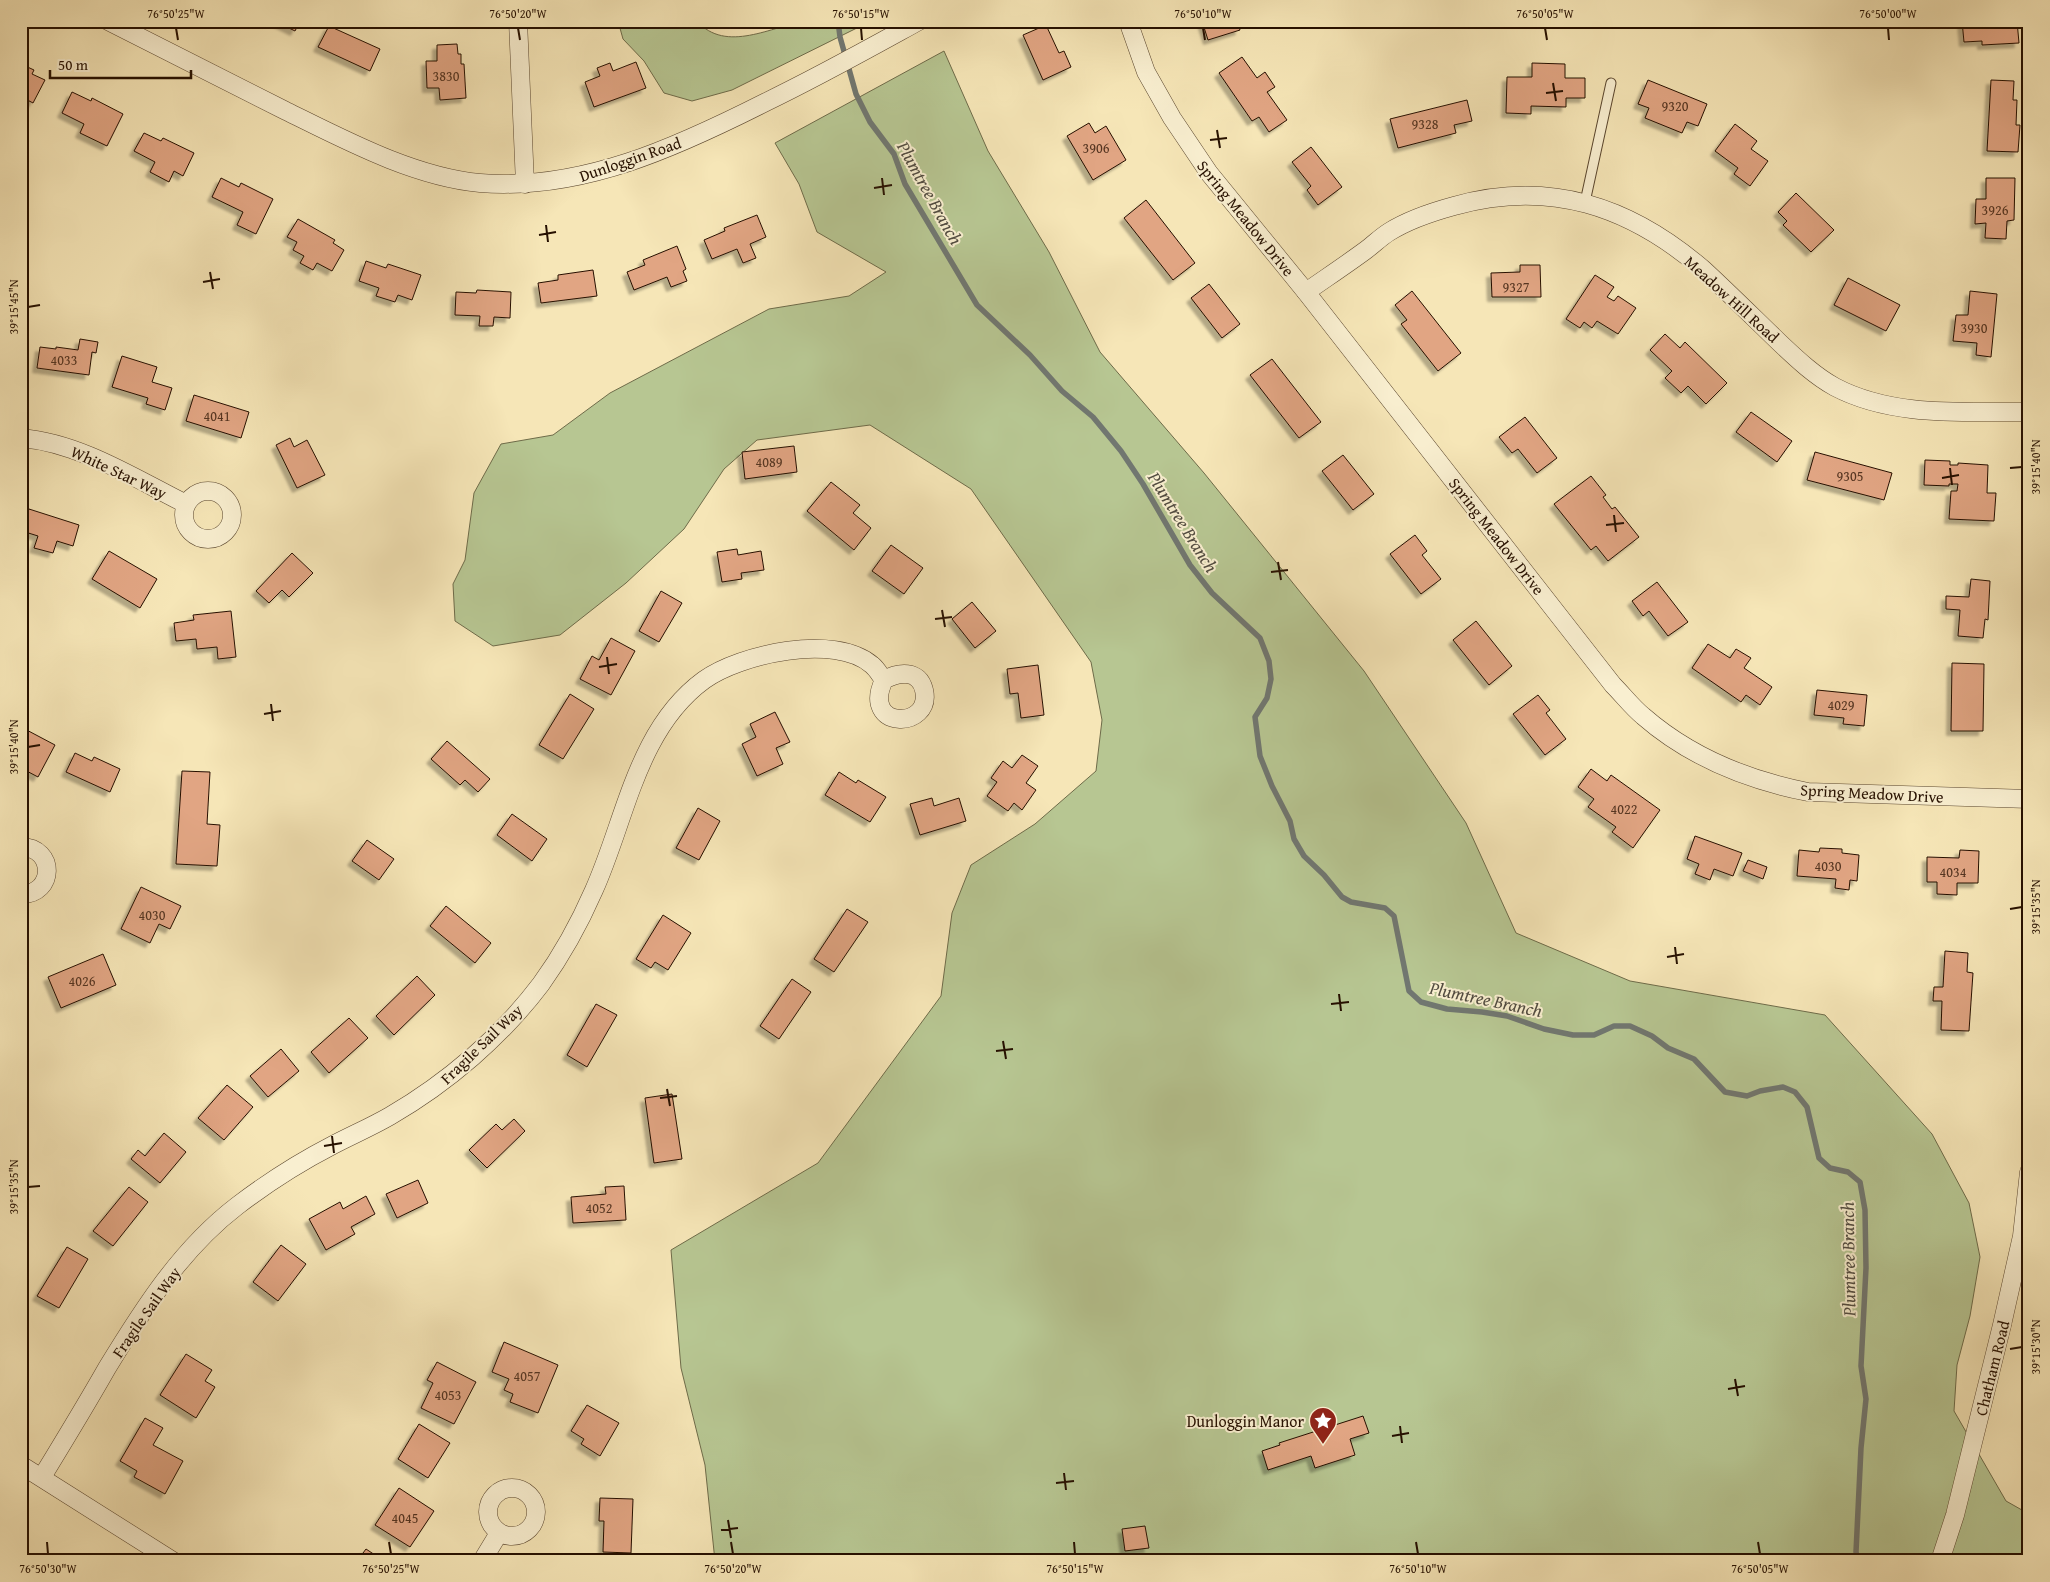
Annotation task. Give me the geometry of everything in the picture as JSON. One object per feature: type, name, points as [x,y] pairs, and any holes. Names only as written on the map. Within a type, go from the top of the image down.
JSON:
[{"type":"street","name":"Dunloggin Road","points":[[108,21],[338,137],[400,164],[479,183],[525,184],[570,179],[647,156],[711,130],[833,69],[919,21]]},
{"type":"street","points":[[518,21],[525,184]]},
{"type":"street","name":"Spring Meadow Drive","points":[[1128,21],[1146,72],[1196,156],[1306,292],[1614,685],[1641,715],[1668,736],[1695,753],[1732,771],[1771,784],[1808,792],[2029,799]]},
{"type":"street","name":"Meadow Hill Road","points":[[1306,292],[1390,231],[1432,212],[1473,200],[1514,195],[1552,196],[1585,202],[1631,220],[1670,245],[1703,270],[1806,368],[1834,387],[1863,399],[1896,407],[1928,410],[2029,412]]},
{"type":"street","name":"White Star Way","points":[[21,438],[63,446],[186,504]]},
{"type":"street","name":"Fragile Sail Way","points":[[42,1477],[138,1318],[166,1278],[198,1242],[235,1207],[282,1174],[330,1146],[387,1118],[431,1091],[467,1062],[506,1024],[542,983],[571,936],[594,889],[655,733],[677,704],[705,680],[735,664],[768,654],[793,650],[822,649],[858,656],[872,665],[884,680]]},
{"type":"street","points":[[21,847],[28,847],[38,851],[44,858],[47,868],[45,880],[39,889],[28,894],[21,894]]},
{"type":"street","name":"Chatham Road","points":[[1940,1561],[1955,1515],[2002,1326],[2022,1236],[2029,1172]]},
{"type":"street","points":[[21,1465],[173,1561]]},
{"type":"street","points":[[482,1561],[499,1533]]},
{"type":"lane","points":[[1585,202],[1611,83]]},
{"type":"green space","points":[[814,20],[871,21],[732,90],[692,101],[664,93],[644,61],[623,39],[618,21],[697,21],[709,31],[721,36],[735,37]]},
{"type":"green space","points":[[944,51],[988,151],[1049,252],[1100,352],[1204,473],[1364,671],[1466,823],[1516,933],[1630,981],[1825,1015],[1932,1134],[1969,1203],[1980,1257],[1970,1316],[1957,1365],[1954,1411],[2006,1501],[2029,1514],[2029,1561],[715,1561],[705,1465],[681,1368],[671,1250],[818,1163],[941,996],[952,913],[971,865],[1035,824],[1096,771],[1102,720],[1091,662],[971,489],[870,425],[757,440],[724,469],[684,529],[626,583],[560,635],[493,646],[455,621],[453,584],[465,560],[474,493],[501,444],[553,435],[610,393],[769,309],[849,296],[886,272],[817,232],[799,184],[775,143]]},
{"type":"building","points":[[275,21],[300,21],[295,31]]},
{"type":"building","points":[[1202,21],[1237,21],[1240,30],[1208,40]]},
{"type":"building","points":[[1962,21],[2017,21],[2019,43],[1982,45],[1982,41],[1964,42]]},
{"type":"building","points":[[1046,25],[1059,53],[1064,51],[1071,67],[1043,80],[1023,35]]},
{"type":"building","points":[[329,26],[380,49],[370,71],[318,47]]},
{"type":"building","points":[[457,44],[458,54],[461,54],[461,64],[464,64],[466,98],[440,100],[439,88],[427,88],[426,61],[437,61],[437,45]]},
{"type":"building","points":[[1242,57],[1257,78],[1265,72],[1275,87],[1267,92],[1287,120],[1269,132],[1259,117],[1252,121],[1219,73]]},
{"type":"building","points":[[636,62],[646,88],[594,107],[585,82],[600,76],[597,68],[610,63],[613,71]]},
{"type":"building","points":[[1532,63],[1565,64],[1565,78],[1585,78],[1585,98],[1566,98],[1566,107],[1531,106],[1531,114],[1506,113],[1507,77],[1532,77]]},
{"type":"building","points":[[21,64],[34,70],[32,74],[45,80],[33,103],[22,97],[21,99]]},
{"type":"building","points":[[1648,80],[1707,104],[1698,126],[1687,122],[1682,133],[1645,118],[1649,108],[1638,104]]},
{"type":"building","points":[[1991,80],[2014,81],[2013,100],[2017,100],[2016,125],[2020,125],[2018,152],[1987,151]]},
{"type":"building","points":[[72,92],[91,101],[92,98],[123,114],[107,146],[80,133],[84,124],[62,113]]},
{"type":"building","points":[[1467,100],[1472,121],[1454,125],[1456,133],[1398,148],[1390,119]]},
{"type":"building","points":[[1089,123],[1095,133],[1106,126],[1126,160],[1093,180],[1067,136]]},
{"type":"building","points":[[1735,124],[1757,141],[1751,149],[1768,161],[1750,186],[1734,174],[1738,168],[1715,151]]},
{"type":"building","points":[[144,133],[161,141],[163,138],[194,153],[183,176],[174,171],[169,182],[150,172],[155,162],[134,151]]},
{"type":"building","points":[[1311,147],[1342,187],[1318,205],[1307,190],[1311,186],[1292,162]]},
{"type":"building","points":[[221,178],[239,187],[241,183],[273,199],[256,234],[237,225],[243,212],[212,197]]},
{"type":"building","points":[[1986,178],[2015,178],[2014,220],[2007,221],[2006,239],[1985,238],[1986,223],[1975,224],[1976,199],[1986,199]]},
{"type":"building","points":[[1796,193],[1834,230],[1811,252],[1783,225],[1787,221],[1778,212]]},
{"type":"building","points":[[1146,200],[1195,263],[1173,280],[1124,218]]},
{"type":"building","points":[[757,215],[766,237],[750,244],[756,258],[743,263],[737,249],[712,259],[704,240],[725,231],[724,228]]},
{"type":"building","points":[[298,219],[335,240],[333,243],[344,250],[332,271],[317,263],[313,270],[300,263],[304,256],[293,250],[297,242],[287,237]]},
{"type":"building","points":[[677,246],[686,269],[683,271],[687,281],[671,287],[667,277],[634,290],[627,272],[645,265],[643,260]]},
{"type":"building","points":[[366,261],[386,268],[388,264],[421,275],[412,300],[398,295],[395,302],[376,296],[379,288],[359,281]]},
{"type":"building","points":[[1520,265],[1540,265],[1541,297],[1492,297],[1491,273],[1520,272]]},
{"type":"building","points":[[593,270],[597,296],[541,303],[538,283],[558,280],[558,275]]},
{"type":"building","points":[[1595,275],[1614,287],[1607,297],[1614,301],[1618,296],[1636,308],[1618,334],[1597,321],[1592,328],[1584,322],[1580,328],[1566,319]]},
{"type":"building","points":[[1848,278],[1900,305],[1886,331],[1834,305]]},
{"type":"building","points":[[1209,284],[1240,324],[1222,338],[1191,298]]},
{"type":"building","points":[[477,290],[511,292],[510,318],[494,317],[493,326],[479,326],[480,316],[455,315],[456,292],[476,293]]},
{"type":"building","points":[[1412,291],[1461,353],[1438,371],[1401,324],[1407,320],[1395,305]]},
{"type":"building","points":[[1970,291],[1997,294],[1991,357],[1976,355],[1977,343],[1953,341],[1956,315],[1968,315]]},
{"type":"building","points":[[1665,334],[1680,348],[1685,342],[1727,383],[1706,404],[1688,386],[1681,393],[1665,378],[1672,371],[1650,350]]},
{"type":"building","points":[[80,339],[98,342],[96,353],[92,352],[89,375],[37,368],[40,347],[78,350]]},
{"type":"building","points":[[122,356],[157,367],[152,382],[172,388],[165,410],[146,404],[148,398],[112,387]]},
{"type":"building","points":[[1272,359],[1321,422],[1299,438],[1250,375]]},
{"type":"building","points":[[194,395],[249,412],[241,438],[186,421]]},
{"type":"building","points":[[1751,412],[1792,441],[1777,462],[1736,432]]},
{"type":"building","points":[[1525,417],[1557,458],[1537,473],[1518,449],[1512,453],[1499,437]]},
{"type":"building","points":[[290,438],[294,447],[307,440],[325,475],[297,488],[276,445]]},
{"type":"building","points":[[794,446],[797,472],[745,479],[742,452]]},
{"type":"building","points":[[1815,452],[1892,473],[1884,500],[1807,480]]},
{"type":"building","points":[[1343,455],[1374,494],[1353,510],[1322,471]]},
{"type":"building","points":[[1925,460],[1950,461],[1950,465],[1958,465],[1958,463],[1988,465],[1987,493],[1996,493],[1994,521],[1949,519],[1951,491],[1957,491],[1958,484],[1949,484],[1949,486],[1924,485]]},
{"type":"building","points":[[1591,476],[1606,495],[1603,497],[1612,509],[1615,507],[1639,537],[1608,561],[1596,546],[1591,550],[1554,504]]},
{"type":"building","points":[[831,482],[860,505],[853,513],[871,528],[854,550],[807,511]]},
{"type":"building","points":[[29,509],[79,525],[73,546],[57,541],[53,553],[34,548],[38,536],[22,531]]},
{"type":"building","points":[[1415,535],[1427,551],[1422,555],[1441,579],[1421,594],[1390,554]]},
{"type":"building","points":[[891,545],[923,568],[904,594],[872,571]]},
{"type":"building","points":[[737,549],[738,555],[761,551],[764,570],[741,573],[742,579],[722,582],[717,552]]},
{"type":"building","points":[[109,551],[157,579],[140,608],[92,579]]},
{"type":"building","points":[[292,553],[313,573],[289,597],[282,590],[269,603],[256,591]]},
{"type":"building","points":[[1971,579],[1990,581],[1988,620],[1985,619],[1983,638],[1958,636],[1960,610],[1946,609],[1946,596],[1969,597]]},
{"type":"building","points":[[1657,582],[1688,622],[1668,636],[1649,611],[1643,616],[1632,601]]},
{"type":"building","points":[[661,591],[682,603],[659,642],[639,631]]},
{"type":"building","points":[[972,602],[996,631],[975,648],[952,619]]},
{"type":"building","points":[[231,611],[236,657],[218,659],[217,647],[197,649],[196,639],[176,641],[174,623],[194,620],[193,615]]},
{"type":"building","points":[[1476,621],[1512,666],[1489,685],[1453,640]]},
{"type":"building","points":[[611,638],[635,651],[611,695],[580,679],[592,656],[599,660]]},
{"type":"building","points":[[1708,644],[1730,658],[1736,649],[1751,658],[1744,668],[1772,687],[1760,705],[1746,695],[1741,702],[1692,668]]},
{"type":"building","points":[[1952,663],[1984,664],[1983,731],[1951,731]]},
{"type":"building","points":[[1038,665],[1044,715],[1021,718],[1018,693],[1010,694],[1007,669]]},
{"type":"building","points":[[1817,690],[1867,695],[1864,726],[1843,724],[1844,718],[1814,715]]},
{"type":"building","points":[[570,694],[594,709],[563,759],[539,745]]},
{"type":"building","points":[[1538,695],[1550,710],[1546,713],[1566,739],[1545,755],[1513,714]]},
{"type":"building","points":[[775,712],[790,742],[776,748],[783,764],[757,776],[742,744],[756,737],[750,724]]},
{"type":"building","points":[[21,727],[55,745],[38,777],[21,768]]},
{"type":"building","points":[[447,741],[490,779],[478,792],[465,780],[460,785],[431,759]]},
{"type":"building","points":[[75,753],[92,761],[94,757],[120,769],[110,792],[66,772]]},
{"type":"building","points":[[1022,755],[1038,766],[1026,783],[1036,790],[1022,810],[1014,803],[1008,811],[987,796],[997,782],[991,778],[1003,761],[1012,768]]},
{"type":"building","points":[[1591,769],[1607,781],[1611,775],[1660,810],[1633,848],[1612,832],[1616,827],[1588,807],[1594,799],[1578,787]]},
{"type":"building","points":[[182,771],[210,772],[207,824],[220,825],[217,866],[176,864]]},
{"type":"building","points":[[839,772],[856,783],[858,780],[886,797],[870,822],[825,795]]},
{"type":"building","points":[[932,798],[934,806],[959,798],[966,821],[920,835],[910,804]]},
{"type":"building","points":[[698,808],[720,821],[699,860],[676,848]]},
{"type":"building","points":[[512,814],[547,839],[532,861],[497,835]]},
{"type":"building","points":[[1695,836],[1742,853],[1733,876],[1714,869],[1710,880],[1695,874],[1699,864],[1687,859]]},
{"type":"building","points":[[367,840],[394,859],[379,880],[352,861]]},
{"type":"building","points":[[1820,848],[1842,849],[1842,853],[1859,855],[1857,881],[1850,880],[1849,890],[1835,888],[1836,879],[1797,876],[1799,850],[1819,852]]},
{"type":"building","points":[[1960,850],[1979,851],[1978,883],[1957,883],[1957,895],[1937,894],[1937,882],[1927,882],[1927,857],[1959,858]]},
{"type":"building","points":[[1748,860],[1767,867],[1763,879],[1743,871]]},
{"type":"building","points":[[141,887],[181,906],[170,929],[159,924],[150,943],[121,929]]},
{"type":"building","points":[[446,906],[491,943],[475,963],[430,926]]},
{"type":"building","points":[[847,909],[868,922],[834,972],[814,959]]},
{"type":"building","points":[[663,915],[691,933],[668,970],[655,962],[651,968],[636,959]]},
{"type":"building","points":[[1945,951],[1968,953],[1967,972],[1973,973],[1969,1031],[1941,1030],[1942,1001],[1933,1001],[1934,987],[1943,987]]},
{"type":"building","points":[[103,954],[116,985],[61,1008],[48,977]]},
{"type":"building","points":[[417,976],[435,995],[394,1035],[376,1016]]},
{"type":"building","points":[[792,979],[811,992],[779,1039],[760,1026]]},
{"type":"building","points":[[596,1004],[617,1015],[587,1067],[567,1055]]},
{"type":"building","points":[[349,1018],[368,1038],[329,1073],[311,1052]]},
{"type":"building","points":[[281,1049],[299,1071],[268,1097],[250,1076]]},
{"type":"building","points":[[227,1085],[253,1107],[224,1140],[198,1118]]},
{"type":"building","points":[[672,1094],[682,1159],[654,1163],[645,1098]]},
{"type":"building","points":[[514,1119],[525,1131],[487,1168],[469,1150],[496,1124],[502,1130]]},
{"type":"building","points":[[164,1133],[186,1152],[160,1183],[131,1159],[138,1150],[145,1156]]},
{"type":"building","points":[[418,1180],[428,1203],[397,1218],[386,1194]]},
{"type":"building","points":[[624,1186],[626,1220],[573,1223],[571,1197],[606,1194],[605,1187]]},
{"type":"building","points":[[129,1187],[148,1202],[113,1246],[93,1231]]},
{"type":"building","points":[[366,1196],[375,1214],[351,1227],[355,1234],[326,1250],[309,1219],[340,1202],[343,1209]]},
{"type":"building","points":[[281,1245],[306,1264],[278,1301],[253,1282]]},
{"type":"building","points":[[67,1247],[88,1259],[59,1308],[37,1296]]},
{"type":"building","points":[[504,1342],[558,1365],[538,1413],[510,1402],[513,1394],[504,1390],[509,1379],[492,1372]]},
{"type":"building","points":[[186,1354],[212,1370],[205,1381],[215,1387],[196,1418],[160,1395]]},
{"type":"building","points":[[437,1362],[476,1382],[454,1424],[421,1408],[433,1383],[427,1380]]},
{"type":"building","points":[[587,1405],[619,1423],[600,1456],[581,1444],[584,1439],[571,1431]]},
{"type":"building","points":[[1363,1416],[1369,1433],[1350,1439],[1355,1455],[1315,1468],[1311,1456],[1268,1470],[1262,1451],[1280,1445],[1279,1443]]},
{"type":"building","points":[[145,1418],[163,1428],[153,1445],[183,1461],[165,1494],[134,1477],[137,1471],[120,1461]]},
{"type":"building","points":[[419,1424],[450,1443],[428,1478],[398,1459]]},
{"type":"building","points":[[399,1488],[434,1511],[410,1547],[375,1525]]},
{"type":"building","points":[[600,1498],[633,1499],[631,1553],[603,1552],[604,1521],[599,1521]]},
{"type":"building","points":[[1145,1526],[1149,1548],[1125,1551],[1122,1529]]},
{"type":"building","points":[[366,1549],[384,1561],[357,1561]]},
{"type":"waterway","name":"Plumtree Branch","points":[[838,21],[840,37],[856,94],[870,122],[894,154],[905,184],[977,305],[1030,355],[1062,391],[1093,417],[1121,451],[1143,484],[1190,565],[1212,593],[1260,638],[1269,661],[1271,679],[1267,698],[1255,717],[1260,756],[1272,786],[1290,821],[1294,839],[1304,856],[1324,875],[1342,897],[1351,902],[1385,908],[1394,916],[1409,991],[1421,1002],[1447,1009],[1507,1016],[1544,1029],[1573,1035],[1594,1035],[1614,1026],[1630,1026],[1652,1036],[1668,1048],[1694,1059],[1725,1092],[1747,1096],[1760,1091],[1783,1087],[1795,1092],[1807,1107],[1819,1158],[1830,1168],[1848,1172],[1860,1182],[1865,1210],[1866,1268],[1861,1366],[1866,1399],[1861,1448],[1856,1552],[1858,1561]]},
{"type":"place","name":"Dunloggin Manor","points":[[1323,1445]]}]
